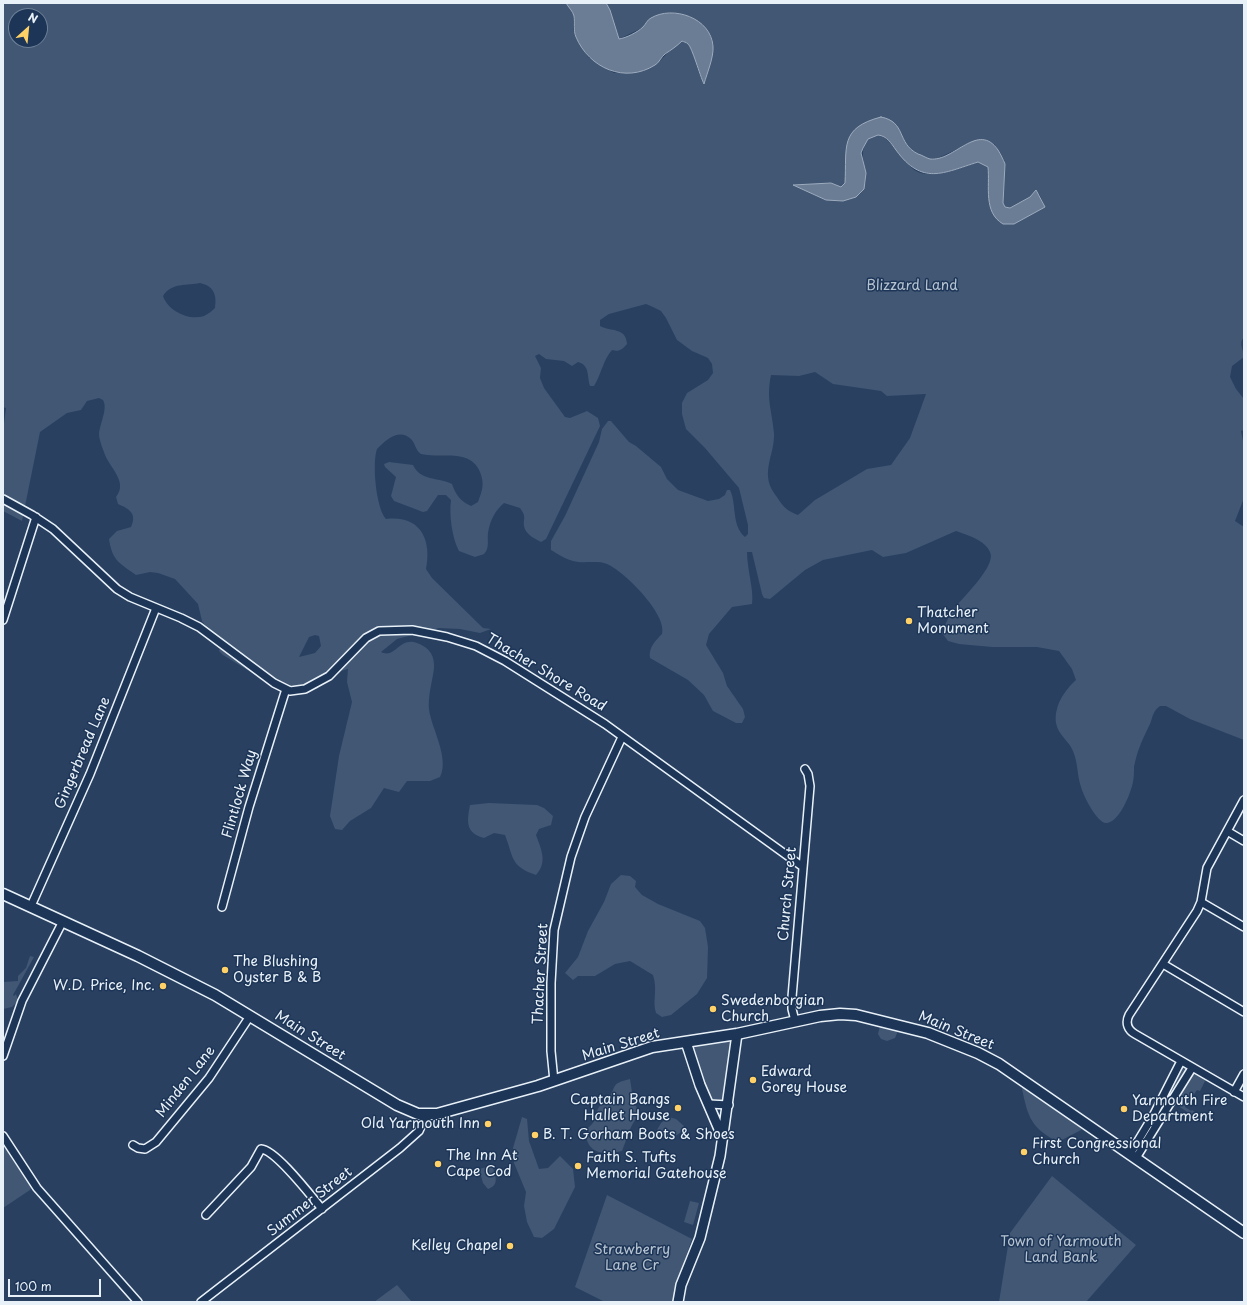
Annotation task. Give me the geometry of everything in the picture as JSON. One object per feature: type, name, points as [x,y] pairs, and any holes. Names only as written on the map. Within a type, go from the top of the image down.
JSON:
[{"type":"main road","name":"Main Street","points":[[3,894],[177,975],[250,1016],[397,1105],[412,1112],[426,1115],[456,1110],[641,1051],[737,1034],[827,1015],[852,1014],[903,1026],[947,1040],[999,1064],[1243,1229]]},
{"type":"street","name":"Thacher Shore Road","points":[[3,499],[36,517],[62,537],[113,586],[130,597],[199,627],[268,679],[286,689],[294,691],[305,689],[329,676],[362,641],[374,632],[391,629],[412,630],[447,637],[481,648],[596,718],[803,867]]},
{"type":"street","points":[[3,620],[36,517]]},
{"type":"street","name":"Gingerbread Lane","points":[[31,906],[90,774],[156,608]]},
{"type":"street","name":"Flintlock Way","points":[[222,907],[249,807],[286,689]]},
{"type":"street","name":"Thacher Street","points":[[554,1080],[551,982],[554,930],[570,857],[585,817],[622,737]]},
{"type":"street","name":"Church Street","points":[[795,1022],[792,1011],[792,997],[810,786],[808,774],[805,769]]},
{"type":"street","points":[[1244,800],[1206,870],[1201,902],[1196,914],[1127,1018],[1128,1027],[1135,1034],[1244,1097]]},
{"type":"street","points":[[1227,831],[1244,841]]},
{"type":"street","points":[[1201,902],[1244,927]]},
{"type":"street","points":[[3,1056],[22,1001],[63,921]]},
{"type":"street","points":[[1163,964],[1244,1012]]},
{"type":"street","name":"Minden Lane","points":[[133,1145],[138,1148],[145,1149],[156,1142],[209,1078],[250,1016]]},
{"type":"street","points":[[678,1302],[682,1285],[702,1228],[723,1139],[729,1105],[737,1034]]},
{"type":"street","points":[[686,1042],[700,1085],[721,1131],[723,1139]]},
{"type":"street","points":[[1133,1156],[1181,1061]]},
{"type":"street","points":[[1133,1156],[1192,1068]]},
{"type":"street","points":[[1234,1092],[1244,1074]]},
{"type":"street","points":[[709,1104],[729,1105]]},
{"type":"street","name":"Summer Street","points":[[201,1302],[416,1135],[422,1127],[426,1115]]},
{"type":"street","points":[[3,1136],[37,1188],[138,1302]]},
{"type":"street","points":[[206,1215],[251,1167],[261,1149],[271,1152],[296,1178],[322,1209]]},
{"type":"green space","name":"Blizzard Land","points":[[3,3],[566,3],[574,14],[573,29],[576,38],[588,57],[614,73],[640,71],[661,60],[674,46],[682,41],[688,43],[690,46],[704,84],[712,57],[713,40],[710,34],[699,23],[685,16],[667,13],[647,21],[644,27],[619,39],[610,10],[606,3],[1244,3],[1244,337],[1241,345],[1244,357],[1232,366],[1230,377],[1236,389],[1244,399],[1244,430],[1241,431],[1244,446],[1244,498],[1235,521],[1244,527],[1244,740],[1190,719],[1166,706],[1160,706],[1154,714],[1139,750],[1134,767],[1134,776],[1130,793],[1124,807],[1111,822],[1102,822],[1095,814],[1084,796],[1073,751],[1057,727],[1056,717],[1058,705],[1064,694],[1076,680],[1072,669],[1059,651],[1037,647],[992,647],[959,644],[948,641],[942,633],[953,610],[983,574],[991,558],[988,548],[975,538],[956,531],[906,553],[883,557],[872,550],[823,560],[805,570],[770,599],[764,598],[762,594],[752,552],[747,552],[752,604],[732,607],[709,634],[706,645],[723,673],[727,686],[743,709],[745,717],[742,723],[736,723],[713,711],[704,695],[688,680],[650,658],[651,648],[662,634],[662,626],[652,605],[624,575],[607,564],[599,562],[573,561],[564,558],[551,550],[551,541],[565,516],[599,442],[602,429],[608,421],[611,421],[629,442],[661,467],[667,479],[678,490],[708,501],[719,499],[725,495],[727,490],[730,490],[738,527],[745,537],[748,534],[748,525],[739,488],[705,448],[686,429],[682,414],[682,403],[687,393],[708,380],[713,373],[712,364],[708,358],[692,351],[677,340],[661,311],[646,304],[609,314],[600,320],[600,326],[621,332],[626,339],[627,344],[620,350],[612,350],[606,358],[594,386],[590,386],[585,366],[582,364],[578,362],[572,366],[564,361],[546,359],[539,354],[535,356],[541,368],[540,378],[544,388],[565,417],[570,418],[587,411],[598,418],[600,426],[546,539],[541,542],[526,531],[524,526],[524,516],[520,508],[504,503],[498,509],[490,524],[488,533],[488,547],[486,552],[475,557],[459,551],[452,526],[450,512],[451,500],[446,495],[438,495],[427,511],[423,512],[394,501],[391,496],[396,477],[385,467],[384,464],[389,462],[413,465],[420,474],[452,484],[459,497],[471,506],[478,502],[482,487],[482,476],[475,465],[462,457],[421,454],[411,439],[402,435],[393,436],[377,449],[375,474],[377,496],[386,519],[407,521],[415,525],[421,531],[427,548],[426,569],[432,578],[483,628],[491,629],[480,633],[460,629],[439,628],[397,639],[381,652],[391,652],[404,643],[410,642],[425,647],[431,653],[434,660],[434,667],[429,696],[429,709],[443,761],[442,769],[440,777],[430,781],[407,781],[399,792],[384,788],[371,808],[350,821],[342,830],[335,829],[330,816],[339,756],[352,702],[347,682],[348,669],[333,673],[317,689],[290,685],[280,690],[223,655],[219,651],[221,645],[215,640],[202,621],[198,604],[175,579],[150,572],[136,575],[117,560],[112,552],[109,539],[117,531],[131,527],[133,515],[129,510],[118,504],[116,497],[119,491],[119,480],[106,458],[99,434],[105,408],[103,400],[99,398],[87,401],[81,410],[67,413],[40,432],[22,521],[3,511],[3,431],[6,408],[3,407]],"holes":[[[874,119],[900,131],[905,145],[912,151],[928,159],[936,159],[968,144],[994,144],[1005,164],[1003,203],[1005,207],[1010,208],[1030,197],[1039,194],[1044,204],[1035,212],[1014,224],[999,221],[989,205],[988,167],[978,162],[947,172],[930,174],[916,171],[887,139],[880,135],[874,135],[868,139],[864,146],[863,160],[866,180],[860,194],[826,200],[794,185],[831,183],[841,187],[845,183],[846,153],[850,138],[855,131]],[[200,283],[209,286],[215,295],[215,308],[204,316],[192,317],[180,314],[169,306],[163,296],[171,288],[180,285]],[[815,372],[833,384],[881,391],[887,396],[926,394],[910,438],[891,465],[867,469],[815,500],[798,515],[786,509],[774,493],[768,478],[768,471],[774,441],[769,398],[771,375],[799,376]],[[315,635],[319,636],[321,646],[315,653],[299,657],[309,637]]]},
{"type":"green space","points":[[489,803],[537,805],[544,808],[553,816],[551,825],[539,829],[536,835],[543,860],[540,870],[536,875],[521,868],[517,864],[514,860],[505,835],[494,833],[484,838],[478,836],[470,830],[468,816],[470,805]]},
{"type":"green space","points":[[621,875],[630,876],[636,881],[635,887],[642,895],[658,904],[700,921],[705,928],[708,947],[707,978],[697,994],[671,1015],[662,1017],[656,1013],[653,975],[630,961],[615,964],[595,976],[578,976],[573,980],[565,973],[578,957],[588,931],[604,902],[611,884]]},
{"type":"green space","points":[[30,956],[34,957],[13,995],[14,996],[16,994],[18,1001],[12,1007],[3,1009],[3,982],[18,981],[18,976],[26,968]]},
{"type":"green space","points":[[880,1026],[898,1031],[895,1038],[887,1041],[881,1039],[878,1034]]},
{"type":"green space","points":[[729,1040],[733,1043],[723,1099],[718,1102],[709,1099],[692,1050],[694,1045]]},
{"type":"green space","points":[[1182,1066],[1186,1067],[1187,1071],[1158,1118],[1157,1117]]},
{"type":"green space","points":[[1197,1073],[1206,1079],[1200,1091],[1197,1090],[1185,1107],[1195,1112],[1193,1116],[1174,1103],[1178,1096],[1183,1093],[1184,1087],[1192,1074]]},
{"type":"green space","points":[[630,1079],[633,1099],[639,1113],[631,1127],[622,1151],[608,1153],[596,1151],[589,1144],[586,1138],[585,1130],[592,1124],[600,1106],[611,1094],[616,1084]]},
{"type":"green space","points":[[1024,1086],[1082,1127],[1081,1130],[1058,1142],[1042,1132],[1032,1121],[1026,1107],[1022,1089]]},
{"type":"green space","points":[[522,1117],[527,1119],[529,1141],[539,1169],[548,1168],[560,1156],[573,1169],[575,1187],[554,1229],[542,1238],[534,1237],[527,1222],[524,1206],[526,1192],[514,1163],[513,1148]]},
{"type":"green space","points":[[669,1117],[676,1119],[684,1126],[677,1135],[665,1137],[658,1134],[657,1130],[661,1123]]},
{"type":"green space","points":[[3,1142],[32,1185],[30,1190],[3,1208]]},
{"type":"green space","points":[[491,1166],[493,1168],[496,1181],[494,1185],[488,1189],[483,1183],[479,1169]]},
{"type":"green space","name":"Town of Yarmouth Land Bank","points":[[1052,1176],[1136,1245],[1086,1302],[999,1302],[1010,1233]]},
{"type":"green space","name":"Strawberry Lane Cr","points":[[607,1195],[692,1239],[679,1276],[674,1302],[605,1302],[575,1287]]},
{"type":"green space","points":[[690,1201],[699,1203],[693,1225],[684,1222]]},
{"type":"green space","points":[[397,1285],[412,1302],[374,1302]]},
{"type":"shaded area","points":[[566,3],[606,3],[610,10],[619,39],[635,33],[650,19],[660,14],[680,14],[698,21],[706,28],[711,36],[713,46],[711,60],[704,84],[690,46],[682,41],[664,55],[656,64],[644,71],[620,73],[609,70],[590,57],[582,48],[575,34],[573,12]]},
{"type":"shaded area","points":[[881,117],[895,123],[911,149],[930,159],[948,155],[974,141],[982,140],[990,142],[998,150],[1005,164],[1003,203],[1005,207],[1010,208],[1030,197],[1036,190],[1045,207],[1014,224],[1003,224],[992,213],[990,206],[988,167],[978,162],[944,173],[924,173],[915,169],[888,140],[878,135],[868,139],[861,153],[866,173],[864,189],[856,197],[843,201],[826,200],[793,185],[831,183],[841,187],[845,183],[846,149],[852,133],[858,127],[867,122]]},
{"type":"place","name":"Thatcher Monument","points":[[909,621]]},
{"type":"place","name":"The Blushing Oyster B & B","points":[[225,970]]},
{"type":"place","name":"W.D. Price, Inc.","points":[[163,986]]},
{"type":"place","name":"Swedenborgian Church","points":[[713,1009]]},
{"type":"place","name":"Edward Gorey House","points":[[753,1080]]},
{"type":"place","name":"Captain Bangs Hallet House","points":[[678,1108]]},
{"type":"place","name":"Yarmouth Fire Department","points":[[1124,1109]]},
{"type":"place","name":"Old Yarmouth Inn","points":[[488,1124]]},
{"type":"place","name":"B. T. Gorham Boots & Shoes","points":[[535,1135]]},
{"type":"place","name":"First Congressional Church","points":[[1024,1152]]},
{"type":"place","name":"The Inn At Cape Cod","points":[[438,1164]]},
{"type":"place","name":"Faith S. Tufts Memorial Gatehouse","points":[[578,1166]]},
{"type":"place","name":"Kelley Chapel","points":[[510,1246]]}]
